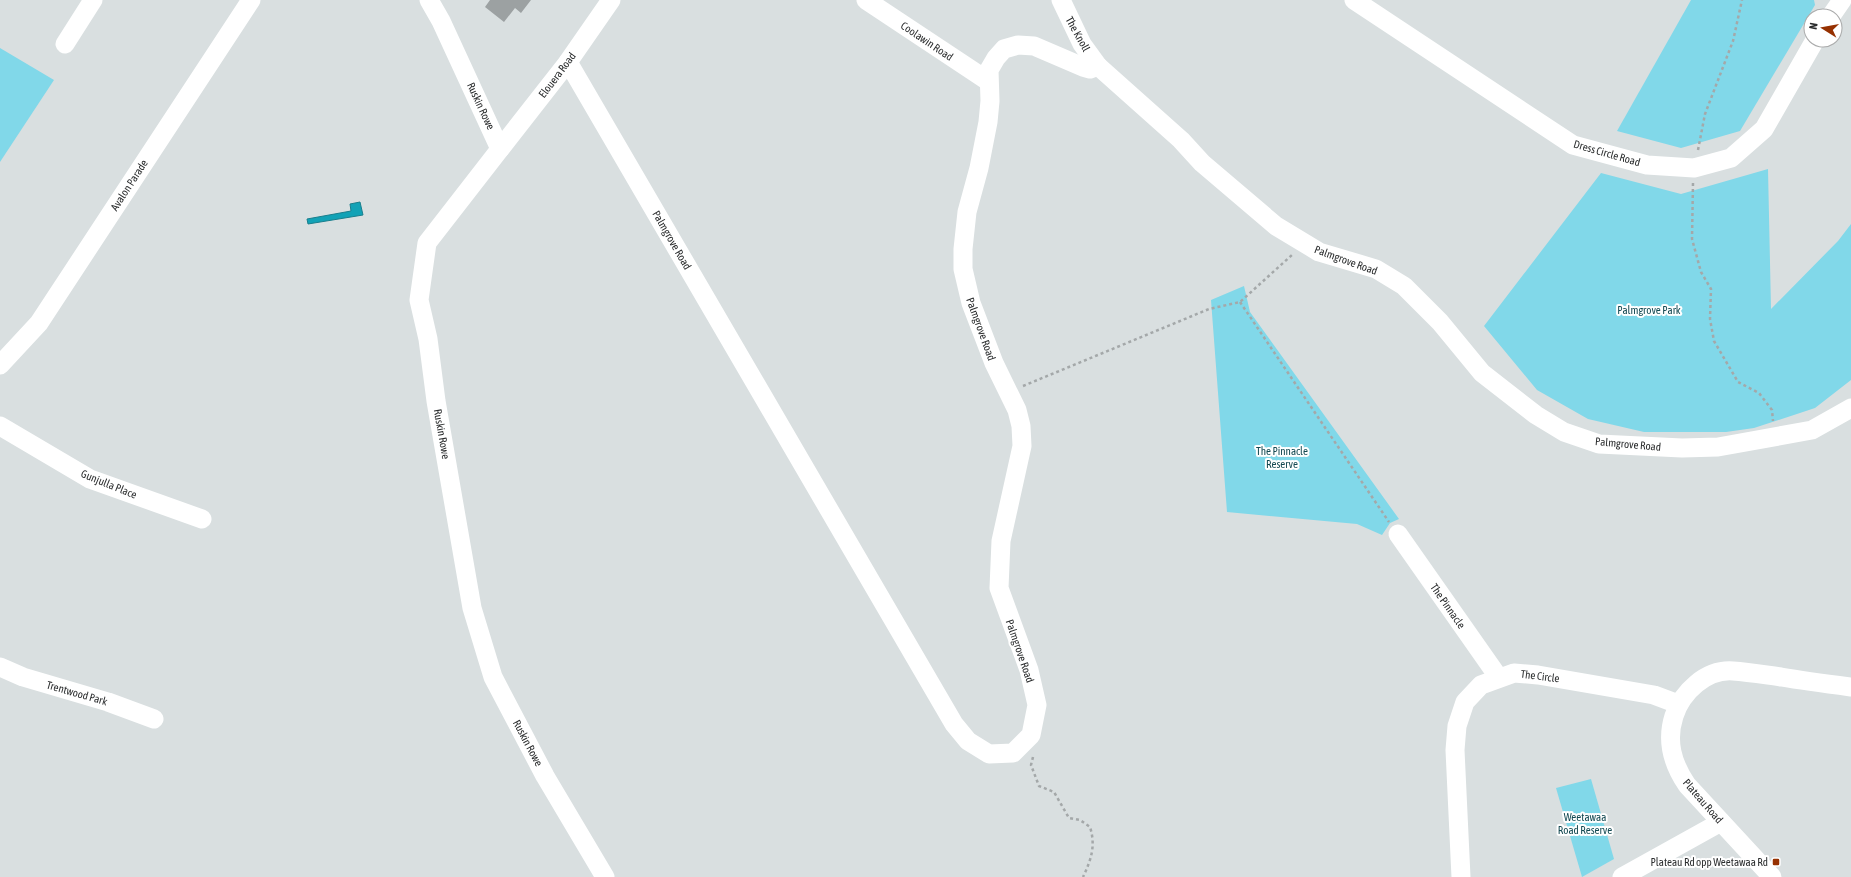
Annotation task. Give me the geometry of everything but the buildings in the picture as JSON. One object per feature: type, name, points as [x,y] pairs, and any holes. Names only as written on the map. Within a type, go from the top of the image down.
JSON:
[{"type":"street","points":[[65,44],[93,0]]},
{"type":"street","name":"Avalon Parade","points":[[0,365],[39,323],[251,0]]},
{"type":"street","name":"Ruskin Rowe","points":[[429,0],[442,21],[500,149],[427,243],[419,300],[428,339],[436,401],[472,608],[493,677],[545,776],[605,877]]},
{"type":"street","name":"Elouera Road","points":[[500,149],[568,62],[611,0]]},
{"type":"street","name":"Coolawin Road","points":[[866,0],[988,81]]},
{"type":"street","name":"The Knoll","points":[[1061,0],[1082,44],[1098,66]]},
{"type":"street","name":"Dress Circle Road","points":[[1354,0],[1573,145],[1646,165],[1694,168],[1731,158],[1764,129],[1810,48]]},
{"type":"street","name":"Palmgrove Road","points":[[568,62],[954,724],[968,741],[989,754],[1013,753],[1031,735],[1037,705],[1029,670],[999,588],[1001,541],[1022,446],[1021,426],[1017,410],[1007,393],[971,303],[963,269],[963,249],[967,212],[979,168],[988,122],[990,101],[988,81],[989,70],[996,58],[1004,49],[1018,45],[1034,46],[1083,67],[1090,68],[1098,66],[1181,140],[1202,163],[1276,226],[1319,252],[1376,269],[1404,286],[1440,322],[1482,373],[1536,415],[1564,432],[1599,444],[1682,448],[1718,447],[1812,430],[1851,408]]},
{"type":"street","name":"Gunjulla Place","points":[[0,426],[90,479],[202,519]]},
{"type":"street","name":"The Pinnacle","points":[[1398,534],[1499,678]]},
{"type":"street","name":"Trentwood Park","points":[[0,667],[23,678],[108,702],[154,719]]},
{"type":"street","name":"Plateau Road","points":[[1772,877],[1687,785],[1677,770],[1670,746],[1671,724],[1678,704],[1693,686],[1710,675],[1732,671],[1851,687]]},
{"type":"street","name":"The Circle","points":[[1461,877],[1455,750],[1457,726],[1465,702],[1481,685],[1514,673],[1538,675],[1654,695],[1678,704]]},
{"type":"street","points":[[1622,877],[1721,822]]},
{"type":"path","points":[[1742,0],[1733,41],[1705,114],[1694,168],[1692,239],[1701,272],[1711,289],[1710,320],[1714,340],[1738,382],[1759,393],[1772,410],[1773,438]]},
{"type":"path","points":[[1007,393],[1209,309],[1240,302],[1291,256],[1300,241]]},
{"type":"path","points":[[1240,302],[1398,534]]},
{"type":"path","points":[[1031,735],[1035,749],[1031,765],[1039,786],[1054,792],[1069,818],[1080,820],[1090,827],[1094,839],[1090,863],[1083,877]]},
{"type":"green space","points":[[1691,0],[1814,0],[1815,5],[1813,8],[1803,8],[1803,25],[1740,131],[1681,148],[1617,131]]},
{"type":"green space","points":[[0,48],[54,80],[0,162]]},
{"type":"green space","name":"Palmgrove Park","points":[[1768,169],[1771,309],[1838,241],[1851,224],[1851,380],[1815,408],[1754,428],[1726,432],[1644,432],[1588,419],[1537,390],[1484,326],[1601,173],[1681,194]]},
{"type":"green space","name":"The Pinnacle Reserve","points":[[1244,286],[1250,312],[1399,519],[1390,523],[1382,535],[1357,524],[1227,512],[1211,300]]},
{"type":"green space","name":"Weetawaa Road Reserve","points":[[1591,779],[1614,859],[1582,877],[1556,788]]},
{"type":"shaded area","points":[[360,202],[363,215],[308,224],[307,219],[351,211],[350,204]]},
{"type":"place","name":"Plateau Rd opp Weetawaa Rd","points":[[1776,862]]}]
